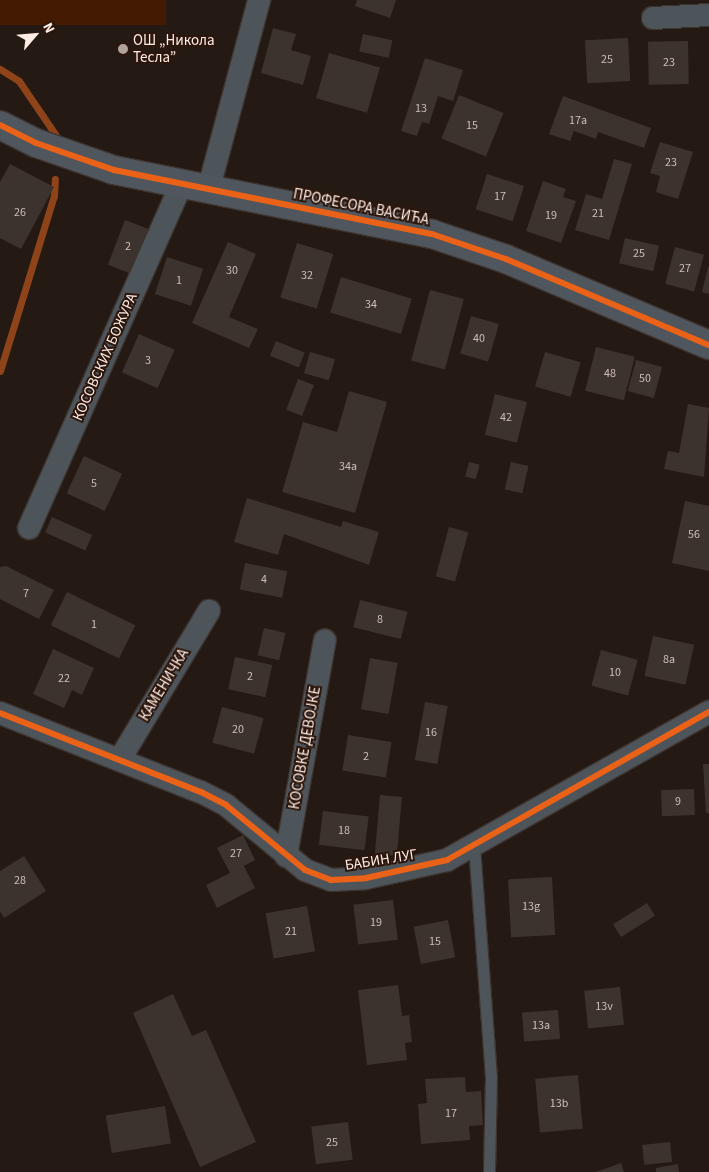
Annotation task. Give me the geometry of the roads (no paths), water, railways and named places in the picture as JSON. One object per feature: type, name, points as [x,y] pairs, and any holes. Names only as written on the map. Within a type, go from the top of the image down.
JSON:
[{"type":"street","points":[[208,191],[259,0]]},
{"type":"street","points":[[653,18],[709,16]]},
{"type":"street","name":"ПРОФЕСОРА ВАСИЋА","points":[[0,125],[53,149],[180,186],[432,234],[506,259],[709,345]]},
{"type":"street","name":"КОСОВСКИХ БОЖУРА","points":[[29,528],[180,186]]},
{"type":"street","name":"КАМЕНИЧКА","points":[[120,759],[209,611]]},
{"type":"street","name":"КОСОВКЕ ДЕВОЈКЕ","points":[[286,856],[325,640]]},
{"type":"street","name":"БАБИН ЛУГ","points":[[0,713],[120,759],[226,805],[305,870],[331,880],[366,878],[447,860],[709,712]]},
{"type":"lane","points":[[474,846],[491,1076],[489,1172]]},
{"type":"waterway","points":[[0,69],[19,81],[57,137]]},
{"type":"waterway","points":[[0,371],[54,196],[55,179]]},
{"type":"place","name":"ОШ „Никола Тесла”","points":[[123,49]]}]
